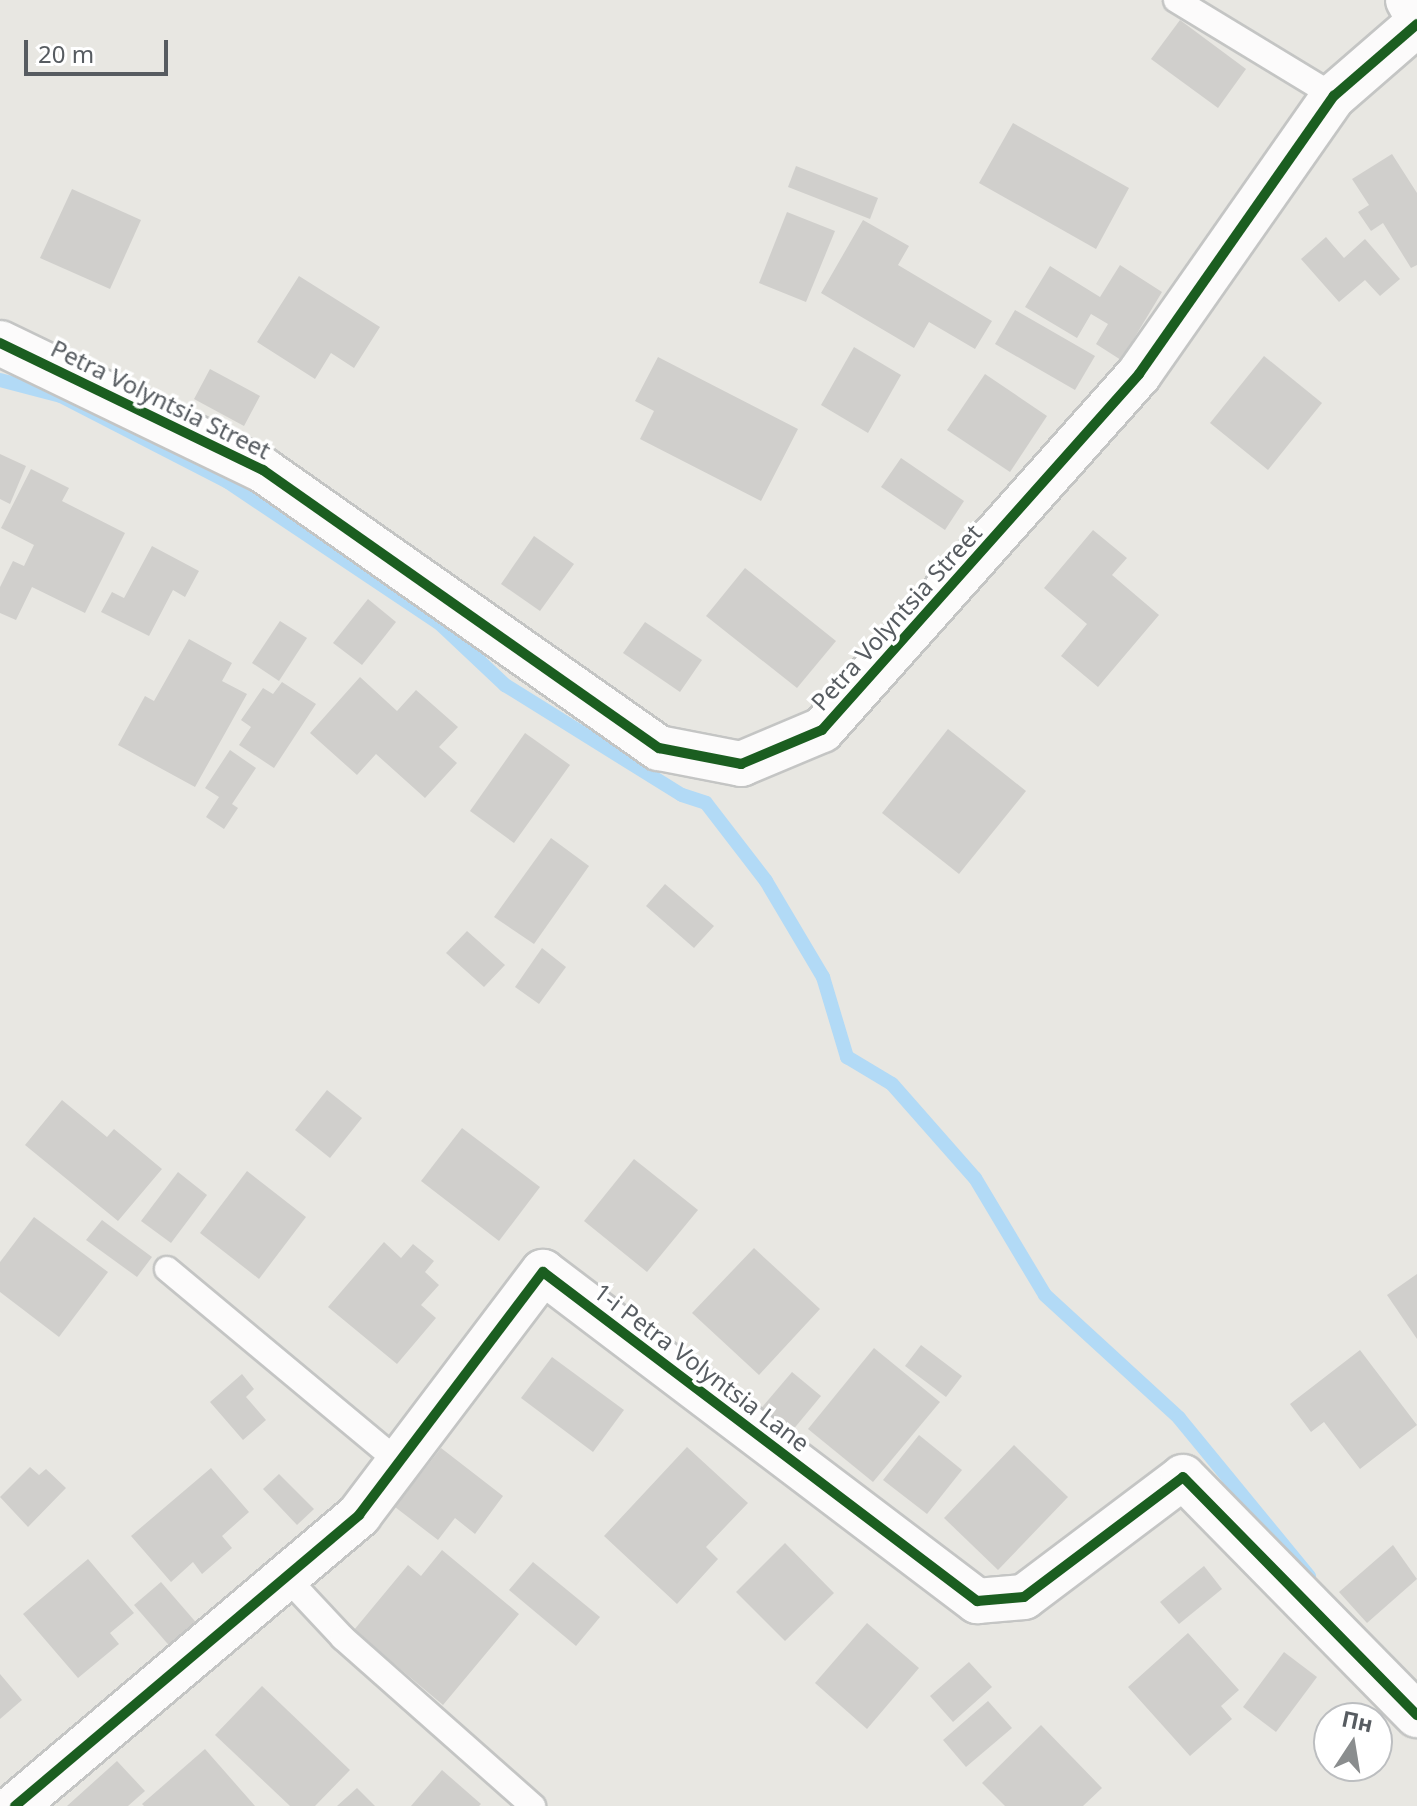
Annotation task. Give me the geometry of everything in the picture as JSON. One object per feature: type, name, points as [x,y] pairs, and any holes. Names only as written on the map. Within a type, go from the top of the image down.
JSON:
[{"type":"street","points":[[1408,0],[1417,16]]},
{"type":"street","name":"Petra Volyntsia Street","points":[[0,343],[263,470],[659,748],[741,764],[822,730],[1128,386],[1334,96],[1417,24]]},
{"type":"street","name":"1-i Petra Volyntsia Lane","points":[[15,1806],[359,1515],[543,1272],[977,1601],[1024,1597],[1183,1477],[1417,1715]]},
{"type":"lane","points":[[1176,0],[1334,96]]},
{"type":"lane","points":[[167,1269],[399,1462]]},
{"type":"lane","points":[[286,1577],[343,1638],[533,1806]]},
{"type":"building","points":[[1180,20],[1246,69],[1218,108],[1151,59]]},
{"type":"building","points":[[1013,123],[1129,188],[1096,249],[979,183]]},
{"type":"building","points":[[1392,154],[1417,193],[1417,265],[1411,268],[1383,223],[1371,231],[1358,212],[1369,205],[1352,179]]},
{"type":"building","points":[[796,166],[878,198],[870,219],[788,187]]},
{"type":"building","points":[[72,189],[141,220],[110,289],[40,258]]},
{"type":"building","points":[[787,212],[835,231],[806,302],[759,283]]},
{"type":"building","points":[[863,220],[909,246],[898,265],[992,321],[975,349],[929,322],[914,348],[821,293]]},
{"type":"building","points":[[1326,237],[1344,258],[1365,239],[1400,279],[1380,296],[1365,280],[1339,302],[1301,259]]},
{"type":"building","points":[[1120,265],[1162,292],[1121,360],[1096,344],[1108,324],[1091,314],[1077,338],[1025,307],[1050,266],[1100,297]]},
{"type":"building","points":[[299,276],[380,327],[354,368],[331,353],[315,379],[257,342]]},
{"type":"building","points":[[1015,310],[1095,356],[1075,390],[995,344]]},
{"type":"building","points":[[854,347],[901,375],[868,433],[821,405]]},
{"type":"building","points":[[1264,356],[1322,403],[1268,470],[1210,423]]},
{"type":"building","points":[[658,357],[798,429],[761,501],[640,439],[654,411],[635,401]]},
{"type":"building","points":[[210,369],[260,396],[244,426],[194,399]]},
{"type":"building","points":[[985,374],[1047,416],[1010,472],[947,430]]},
{"type":"building","points":[[0,454],[26,466],[10,504],[0,499]]},
{"type":"building","points":[[901,458],[964,501],[945,530],[881,487]]},
{"type":"building","points":[[31,469],[69,488],[62,501],[125,533],[85,613],[32,587],[16,620],[0,613],[0,587],[13,561],[24,566],[34,545],[1,528]]},
{"type":"building","points":[[1093,530],[1127,558],[1112,575],[1159,615],[1098,687],[1061,656],[1087,624],[1044,588]]},
{"type":"building","points":[[534,536],[574,564],[540,611],[501,584]]},
{"type":"building","points":[[152,546],[199,571],[185,597],[173,590],[149,636],[101,612],[112,592],[124,598]]},
{"type":"building","points":[[745,568],[836,641],[797,688],[706,616]]},
{"type":"building","points":[[368,599],[396,622],[362,665],[333,643]]},
{"type":"building","points":[[280,621],[307,638],[279,681],[252,663]]},
{"type":"building","points":[[645,622],[702,660],[680,692],[623,653]]},
{"type":"building","points":[[189,639],[232,663],[222,681],[247,694],[195,787],[118,745],[145,696],[154,701]]},
{"type":"building","points":[[360,677],[397,711],[416,690],[458,727],[439,747],[457,763],[425,798],[376,754],[357,775],[310,733]]},
{"type":"building","points":[[282,682],[316,704],[274,768],[239,745],[251,727],[241,720],[263,688],[273,694]]},
{"type":"building","points":[[948,729],[1026,791],[959,874],[882,813]]},
{"type":"building","points":[[525,733],[570,765],[514,843],[470,811]]},
{"type":"building","points":[[230,750],[256,768],[232,804],[238,808],[224,829],[206,817],[219,797],[205,788]]},
{"type":"building","points":[[551,838],[589,866],[534,944],[494,917]]},
{"type":"building","points":[[665,884],[714,926],[694,948],[646,906]]},
{"type":"building","points":[[467,931],[505,965],[484,987],[446,953]]},
{"type":"building","points":[[542,948],[566,967],[539,1004],[515,987]]},
{"type":"building","points":[[327,1090],[362,1118],[330,1158],[295,1130]]},
{"type":"building","points":[[62,1100],[107,1137],[114,1129],[162,1169],[118,1221],[25,1145]]},
{"type":"building","points":[[462,1128],[540,1187],[499,1241],[421,1181]]},
{"type":"building","points":[[634,1159],[698,1210],[647,1272],[584,1221]]},
{"type":"building","points":[[247,1171],[306,1217],[259,1279],[200,1233]]},
{"type":"building","points":[[178,1172],[207,1195],[171,1243],[141,1221]]},
{"type":"building","points":[[34,1217],[108,1272],[59,1337],[0,1292],[0,1262]]},
{"type":"building","points":[[102,1220],[152,1257],[137,1277],[86,1240]]},
{"type":"building","points":[[384,1242],[401,1258],[413,1244],[434,1261],[425,1272],[439,1285],[421,1305],[436,1318],[397,1364],[328,1307]]},
{"type":"building","points":[[754,1248],[820,1309],[759,1375],[692,1313]]},
{"type":"building","points":[[1417,1274],[1417,1339],[1387,1295]]},
{"type":"building","points":[[921,1345],[962,1376],[946,1397],[905,1366]]},
{"type":"building","points":[[874,1348],[940,1402],[873,1482],[808,1429]]},
{"type":"building","points":[[1360,1350],[1417,1425],[1360,1469],[1324,1422],[1311,1432],[1290,1404]]},
{"type":"building","points":[[552,1357],[624,1410],[593,1452],[521,1398]]},
{"type":"building","points":[[792,1372],[821,1396],[787,1437],[758,1412]]},
{"type":"building","points":[[242,1374],[254,1389],[246,1397],[266,1420],[243,1440],[210,1402]]},
{"type":"building","points":[[919,1435],[962,1470],[927,1514],[883,1480]]},
{"type":"building","points":[[1014,1445],[1068,1497],[998,1570],[944,1518]]},
{"type":"building","points":[[687,1447],[748,1503],[706,1547],[718,1559],[677,1604],[604,1536]]},
{"type":"building","points":[[441,1448],[503,1496],[475,1534],[455,1518],[438,1540],[395,1507]]},
{"type":"building","points":[[30,1467],[39,1475],[46,1469],[66,1488],[28,1527],[0,1497]]},
{"type":"building","points":[[211,1468],[249,1512],[222,1536],[232,1548],[202,1574],[193,1562],[171,1582],[131,1536]]},
{"type":"building","points":[[279,1474],[314,1509],[297,1525],[263,1489]]},
{"type":"building","points":[[785,1543],[834,1593],[785,1641],[736,1592]]},
{"type":"building","points":[[1393,1545],[1417,1579],[1367,1623],[1339,1592]]},
{"type":"building","points":[[442,1550],[519,1614],[443,1705],[354,1630],[408,1565],[421,1576]]},
{"type":"building","points":[[88,1559],[134,1613],[110,1633],[119,1644],[78,1678],[23,1614]]},
{"type":"building","points":[[533,1562],[600,1617],[576,1646],[509,1590]]},
{"type":"building","points":[[1204,1566],[1222,1589],[1179,1624],[1160,1602]]},
{"type":"building","points":[[161,1582],[200,1627],[173,1650],[134,1605]]},
{"type":"building","points":[[867,1623],[919,1668],[867,1729],[815,1683]]},
{"type":"building","points":[[1188,1633],[1239,1690],[1221,1706],[1232,1719],[1190,1756],[1128,1687]]},
{"type":"building","points":[[1284,1652],[1317,1677],[1276,1732],[1243,1707]]},
{"type":"building","points":[[969,1662],[992,1687],[953,1722],[930,1696]]},
{"type":"building","points":[[0,1674],[22,1700],[0,1719]]},
{"type":"building","points":[[262,1686],[350,1770],[315,1806],[290,1806],[215,1735]]},
{"type":"building","points":[[988,1701],[1012,1728],[966,1767],[943,1740]]},
{"type":"building","points":[[1041,1725],[1102,1788],[1083,1806],[1005,1806],[982,1783]]},
{"type":"building","points":[[205,1749],[255,1806],[142,1804]]},
{"type":"building","points":[[117,1761],[145,1791],[128,1806],[67,1806]]},
{"type":"building","points":[[442,1770],[481,1804],[411,1806]]},
{"type":"building","points":[[357,1788],[375,1806],[337,1806]]},
{"type":"waterway","points":[[0,380],[61,396],[228,482],[439,623],[505,685],[682,795],[706,803],[766,881],[823,977],[847,1057],[892,1084],[975,1178],[1045,1295],[1179,1418],[1309,1576]]},
{"type":"cycle path","points":[[0,343],[263,470],[659,748],[741,764],[822,730],[1139,374],[1334,96],[1417,24]]},
{"type":"cycle path","points":[[15,1806],[359,1515],[543,1272],[977,1601],[1024,1597],[1183,1477],[1417,1715]]}]
